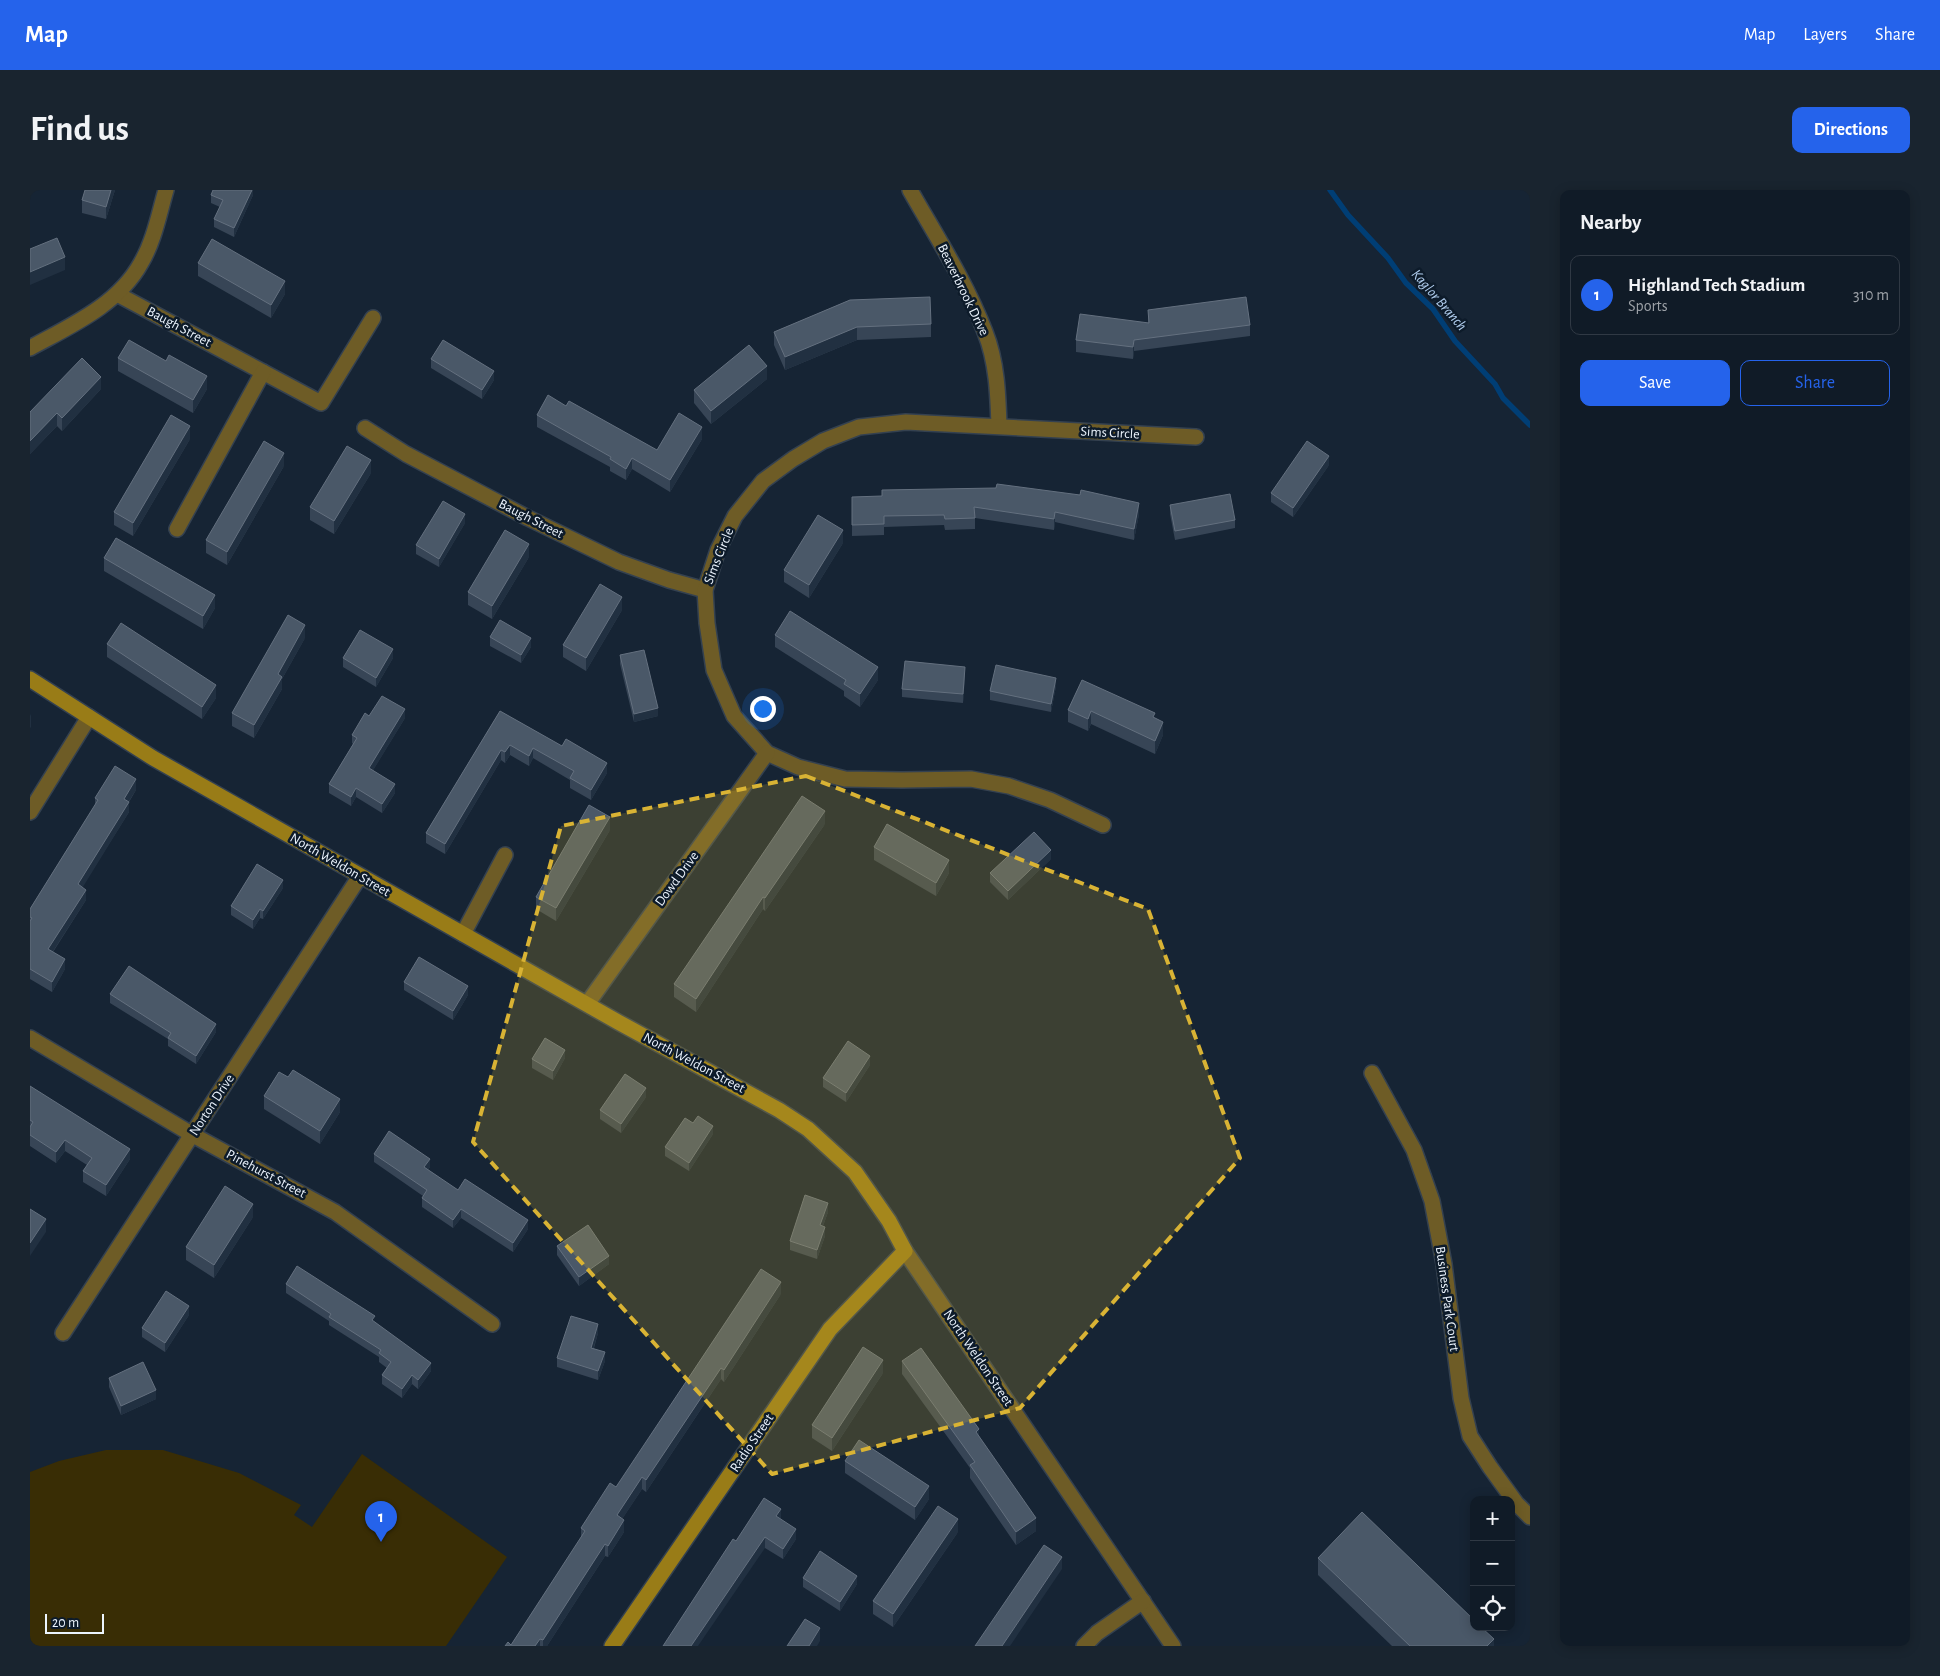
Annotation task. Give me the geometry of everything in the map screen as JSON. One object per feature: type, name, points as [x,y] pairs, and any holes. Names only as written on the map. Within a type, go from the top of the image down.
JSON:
[{"type":"street","points":[[30,348],[83,319],[117,294],[141,264],[154,232],[166,190]]},
{"type":"street","name":"Beaverbrook Drive","points":[[910,190],[958,276],[986,333],[997,380],[999,426]]},
{"type":"street","name":"Baugh Street","points":[[117,294],[320,403],[373,318]]},
{"type":"street","points":[[177,529],[263,372]]},
{"type":"street","name":"Sims Circle","points":[[1102,825],[1050,800],[1009,786],[971,779],[845,779],[798,767],[767,754],[734,716],[714,670],[707,624],[705,590],[718,550],[735,516],[763,480],[823,441],[859,427],[906,422],[1196,437]]},
{"type":"street","name":"Baugh Street","points":[[365,428],[406,454],[528,518],[619,562],[705,590]]},
{"type":"street","name":"North Weldon Street","points":[[30,678],[153,758],[587,1004],[779,1110],[808,1129],[854,1172],[889,1221],[905,1251],[1173,1646]]},
{"type":"street","points":[[30,812],[89,717]]},
{"type":"street","name":"Dowd Drive","points":[[587,1004],[767,754]]},
{"type":"street","points":[[463,934],[505,855]]},
{"type":"street","name":"Norton Drive","points":[[63,1333],[360,876]]},
{"type":"street","name":"Pinehurst Street","points":[[30,1038],[193,1135],[335,1212],[492,1324]]},
{"type":"street","name":"Business Park Court","points":[[1372,1073],[1414,1150],[1432,1201],[1444,1264],[1461,1398],[1470,1436],[1495,1474],[1530,1517]]},
{"type":"street","name":"Radio Street","points":[[612,1646],[830,1329],[905,1251]]},
{"type":"street","points":[[1084,1646],[1097,1633],[1143,1601]]},
{"type":"highlighted area","points":[[806,776],[1148,909],[1240,1158],[1020,1408],[772,1474],[473,1142],[561,826]]},
{"type":"shaded area","points":[[106,1450],[163,1450],[239,1473],[301,1505],[294,1515],[312,1527],[362,1454],[507,1557],[446,1646],[30,1646],[30,1472],[59,1461]]},
{"type":"building","points":[[85,190],[111,190],[106,207],[82,200]]},
{"type":"building","points":[[213,190],[252,190],[234,228],[214,219],[223,200],[211,195]]},
{"type":"building","points":[[57,238],[65,257],[30,272],[30,249]]},
{"type":"building","points":[[212,239],[285,281],[271,305],[198,263]]},
{"type":"building","points":[[930,297],[931,324],[857,327],[785,357],[774,332],[850,300]]},
{"type":"building","points":[[1246,297],[1250,325],[1134,340],[1133,347],[1076,340],[1080,314],[1149,323],[1148,310]]},
{"type":"building","points":[[129,340],[166,361],[169,355],[207,376],[193,400],[118,358]]},
{"type":"building","points":[[443,340],[494,371],[482,390],[431,359]]},
{"type":"building","points":[[749,345],[767,366],[711,411],[694,390]]},
{"type":"building","points":[[82,358],[101,377],[62,418],[57,413],[30,441],[30,412]]},
{"type":"building","points":[[548,395],[566,406],[569,401],[657,450],[679,413],[702,427],[670,480],[632,458],[626,469],[610,459],[611,457],[537,415]]},
{"type":"building","points":[[171,415],[190,426],[133,523],[114,512]]},
{"type":"building","points":[[264,441],[284,453],[227,552],[206,540]]},
{"type":"building","points":[[1307,441],[1329,456],[1293,508],[1271,493]]},
{"type":"building","points":[[347,446],[371,460],[334,521],[310,507]]},
{"type":"building","points":[[997,484],[1080,495],[1081,490],[1139,503],[1134,529],[1055,512],[1054,519],[974,507],[975,518],[945,519],[944,515],[884,516],[884,524],[852,525],[852,497],[882,496],[882,490],[996,488]]},
{"type":"building","points":[[1230,494],[1235,520],[1175,531],[1170,505]]},
{"type":"building","points":[[443,501],[465,514],[439,559],[416,545]]},
{"type":"building","points":[[818,515],[843,530],[809,585],[784,570]]},
{"type":"building","points":[[505,530],[529,544],[492,606],[468,592]]},
{"type":"building","points":[[116,538],[215,595],[203,616],[104,558]]},
{"type":"building","points":[[600,584],[622,597],[586,658],[563,645]]},
{"type":"building","points":[[790,611],[878,667],[860,694],[844,684],[846,680],[775,635]]},
{"type":"building","points":[[288,615],[305,625],[278,674],[282,677],[254,725],[232,713]]},
{"type":"building","points":[[500,620],[531,638],[521,655],[490,637]]},
{"type":"building","points":[[121,623],[216,685],[202,707],[107,644]]},
{"type":"building","points":[[360,630],[393,649],[376,678],[343,658]]},
{"type":"building","points":[[644,650],[658,708],[634,714],[620,655]]},
{"type":"building","points":[[905,661],[965,667],[963,694],[902,689]]},
{"type":"building","points":[[996,665],[1056,678],[1051,704],[990,691]]},
{"type":"building","points":[[1082,680],[1155,713],[1153,717],[1163,722],[1155,741],[1091,711],[1088,719],[1068,710]]},
{"type":"building","points":[[382,696],[405,709],[369,768],[395,784],[382,804],[356,788],[351,797],[329,784],[357,738],[352,735],[365,713],[369,716]]},
{"type":"building","points":[[500,711],[562,746],[566,739],[607,763],[591,790],[570,778],[574,771],[533,748],[529,756],[510,745],[505,752],[501,750],[445,844],[426,833]]},
{"type":"building","points":[[115,766],[136,779],[124,799],[129,802],[78,884],[86,890],[48,949],[65,959],[52,982],[30,969],[30,921],[32,918],[30,917],[30,909],[98,800],[95,798]]},
{"type":"building","points":[[802,796],[825,811],[765,898],[763,897],[696,999],[674,984]]},
{"type":"building","points":[[589,805],[610,817],[556,908],[536,897]]},
{"type":"building","points":[[887,824],[949,860],[936,883],[874,847]]},
{"type":"building","points":[[1034,832],[1051,850],[1008,891],[990,873]]},
{"type":"building","points":[[257,864],[283,880],[263,911],[260,909],[253,920],[231,906]]},
{"type":"building","points":[[419,957],[468,986],[453,1011],[404,982]]},
{"type":"building","points":[[129,966],[216,1024],[196,1056],[168,1038],[171,1033],[110,994]]},
{"type":"building","points":[[545,1038],[565,1050],[553,1071],[532,1059]]},
{"type":"building","points":[[848,1041],[870,1056],[846,1093],[823,1078]]},
{"type":"building","points":[[293,1070],[340,1099],[320,1131],[264,1096],[279,1072],[288,1077]]},
{"type":"building","points":[[625,1074],[646,1088],[621,1124],[600,1110]]},
{"type":"building","points":[[30,1086],[130,1149],[106,1185],[83,1171],[92,1158],[65,1140],[56,1152],[30,1135],[30,1127],[33,1122],[30,1120]]},
{"type":"building","points":[[698,1116],[713,1126],[689,1163],[665,1147],[685,1118],[693,1123]]},
{"type":"building","points":[[389,1131],[430,1159],[424,1167],[458,1190],[465,1179],[528,1220],[513,1243],[461,1209],[453,1220],[422,1198],[427,1190],[374,1154]]},
{"type":"building","points":[[225,1186],[253,1204],[214,1265],[186,1247]]},
{"type":"building","points":[[805,1195],[828,1203],[820,1225],[825,1227],[817,1250],[790,1241]]},
{"type":"building","points":[[30,1209],[46,1219],[30,1243]]},
{"type":"building","points":[[588,1225],[609,1256],[579,1277],[557,1246]]},
{"type":"building","points":[[297,1266],[375,1316],[372,1320],[431,1363],[418,1380],[412,1375],[402,1389],[382,1375],[391,1362],[379,1353],[381,1350],[329,1317],[331,1314],[286,1284]]},
{"type":"building","points":[[761,1269],[781,1282],[724,1370],[721,1368],[646,1480],[642,1477],[617,1515],[624,1520],[608,1546],[605,1544],[543,1640],[540,1639],[535,1646],[505,1646],[508,1642],[511,1645],[585,1531],[581,1528],[610,1483],[616,1487]]},
{"type":"building","points":[[166,1291],[189,1306],[165,1343],[142,1328]]},
{"type":"building","points":[[571,1316],[598,1324],[591,1348],[605,1352],[598,1371],[557,1358]]},
{"type":"building","points":[[863,1347],[883,1360],[832,1438],[812,1425]]},
{"type":"building","points":[[921,1348],[979,1429],[976,1432],[1036,1518],[1016,1532],[970,1465],[975,1462],[902,1361]]},
{"type":"building","points":[[143,1362],[156,1390],[121,1406],[109,1378]]},
{"type":"building","points":[[859,1440],[929,1486],[915,1507],[845,1461]]},
{"type":"building","points":[[764,1498],[781,1509],[776,1516],[796,1529],[783,1549],[765,1537],[691,1646],[663,1646],[733,1539],[736,1541]]},
{"type":"building","points":[[938,1506],[958,1519],[893,1614],[873,1601]]},
{"type":"building","points":[[1362,1512],[1470,1616],[1470,1631],[1485,1631],[1494,1639],[1487,1646],[1410,1646],[1318,1558]]},
{"type":"building","points":[[1044,1545],[1062,1557],[1002,1646],[975,1646]]},
{"type":"building","points":[[820,1551],[857,1576],[840,1602],[803,1578]]},
{"type":"building","points":[[805,1619],[820,1628],[809,1646],[787,1646]]},
{"type":"waterway","name":"Kaglor Branch","points":[[1330,190],[1348,215],[1388,258],[1406,283],[1433,309],[1455,341],[1495,384],[1503,398],[1530,425]]},
{"type":"place","name":"Highland Tech Stadium","points":[[381,1542]]}]
